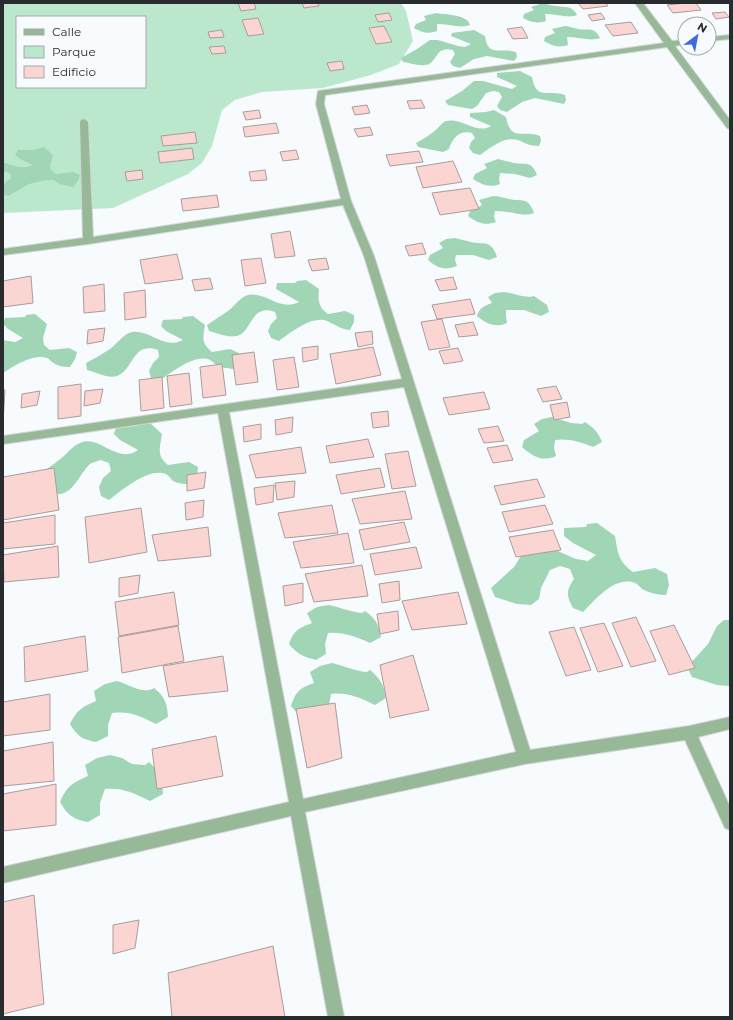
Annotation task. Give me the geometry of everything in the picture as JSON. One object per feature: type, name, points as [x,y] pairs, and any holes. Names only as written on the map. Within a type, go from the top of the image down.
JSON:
[{"type":"street","points":[[639,3],[730,126]]},
{"type":"street","points":[[717,38],[730,37]]},
{"type":"street","points":[[525,757],[369,256],[346,200],[320,104],[321,93],[677,43]]},
{"type":"street","points":[[84,122],[88,241]]},
{"type":"street","points":[[3,252],[88,241],[346,200]]},
{"type":"street","points":[[3,440],[409,382]]},
{"type":"street","points":[[223,408],[336,1017]]},
{"type":"street","points":[[3,875],[297,807],[525,757],[689,733],[730,723]]},
{"type":"street","points":[[689,733],[730,823]]},
{"type":"green space","points":[[3,3],[401,3],[406,11],[413,41],[399,64],[371,75],[323,88],[262,92],[235,100],[222,110],[212,146],[202,163],[188,174],[113,208],[3,213]]},
{"type":"green space","points":[[543,3],[571,8],[577,15],[569,16],[545,14],[546,21],[540,22],[523,18],[524,14],[534,10],[531,7]]},
{"type":"green space","points":[[436,13],[461,17],[468,21],[470,25],[458,26],[437,24],[437,31],[428,33],[414,28],[416,24],[426,20],[424,16]]},
{"type":"green space","points":[[565,26],[593,30],[600,38],[588,39],[567,37],[568,45],[562,46],[553,45],[544,41],[545,37],[555,33],[552,29]]},
{"type":"green space","points":[[474,30],[485,36],[489,47],[492,49],[516,52],[517,57],[514,61],[487,56],[474,59],[460,68],[453,66],[450,62],[455,54],[453,50],[442,50],[432,62],[425,65],[403,62],[401,58],[430,40],[438,40],[465,47],[471,44],[451,36],[452,33]]},
{"type":"green space","points":[[520,71],[532,77],[536,89],[540,92],[559,93],[565,95],[566,100],[564,104],[535,98],[522,102],[507,112],[500,110],[497,106],[502,97],[499,92],[493,91],[486,93],[477,106],[472,109],[448,105],[445,101],[462,91],[474,81],[483,81],[512,89],[517,86],[497,77],[497,73]]},
{"type":"green space","points":[[494,110],[506,117],[508,125],[514,133],[534,134],[540,136],[541,141],[539,146],[530,145],[513,139],[502,141],[480,155],[473,153],[469,148],[471,142],[475,138],[472,133],[468,132],[458,135],[449,149],[443,152],[418,147],[416,143],[434,132],[442,123],[446,121],[458,121],[480,128],[491,126],[470,117],[470,113]]},
{"type":"green space","points":[[44,147],[53,155],[50,165],[51,170],[56,174],[73,172],[80,175],[78,181],[73,187],[59,184],[54,180],[46,180],[29,184],[8,196],[3,194],[3,185],[11,178],[10,173],[3,171],[3,162],[18,167],[33,165],[15,155],[18,150],[34,150]]},
{"type":"green space","points":[[498,159],[514,163],[528,164],[533,167],[537,175],[530,178],[515,174],[500,173],[500,184],[493,186],[480,183],[473,179],[475,174],[487,168],[484,164]]},
{"type":"green space","points":[[493,196],[527,202],[534,213],[525,215],[495,211],[494,217],[496,222],[488,224],[478,222],[468,216],[470,211],[482,205],[479,200]]},
{"type":"green space","points":[[455,238],[490,245],[495,251],[497,257],[489,260],[473,255],[456,255],[455,260],[457,266],[453,268],[441,268],[428,260],[430,255],[443,248],[439,243],[446,239]]},
{"type":"green space","points":[[306,280],[319,289],[320,306],[328,314],[345,311],[354,315],[354,322],[350,330],[341,328],[327,321],[315,320],[302,326],[279,341],[271,338],[268,331],[271,324],[277,318],[275,312],[267,310],[256,315],[245,330],[236,336],[226,336],[209,331],[207,325],[248,295],[261,296],[285,305],[299,302],[276,289],[277,283],[295,283],[297,281]]},
{"type":"green space","points":[[504,292],[523,296],[534,296],[547,305],[549,312],[541,316],[524,310],[506,310],[507,323],[499,325],[488,323],[477,316],[482,308],[492,303],[488,297],[495,293]]},
{"type":"green space","points":[[35,314],[47,324],[43,338],[44,345],[50,350],[69,348],[77,352],[75,359],[70,367],[67,367],[60,366],[47,358],[36,357],[24,361],[3,373],[3,340],[15,342],[23,338],[8,329],[3,324],[5,318],[25,317],[26,315]]},
{"type":"green space","points":[[193,316],[205,325],[204,343],[208,349],[212,352],[230,349],[239,353],[238,361],[234,369],[224,368],[210,360],[197,359],[190,361],[176,369],[159,381],[151,378],[149,371],[153,363],[159,357],[158,350],[149,348],[143,349],[138,353],[123,373],[117,376],[106,376],[87,370],[86,363],[110,349],[123,337],[132,332],[146,334],[169,343],[183,340],[166,331],[161,326],[163,320],[182,319],[183,317]]},
{"type":"green space","points":[[552,417],[571,423],[582,424],[585,422],[595,430],[602,442],[593,447],[570,440],[555,440],[554,448],[556,456],[547,459],[534,456],[522,447],[524,440],[539,431],[534,424],[542,419]]},
{"type":"green space","points":[[149,422],[162,434],[160,454],[168,465],[189,462],[198,467],[197,476],[192,485],[175,482],[166,474],[152,474],[136,481],[109,500],[101,496],[99,487],[103,478],[111,471],[109,463],[101,460],[90,464],[74,485],[64,493],[58,494],[48,492],[31,479],[53,465],[74,446],[87,441],[94,442],[115,452],[130,454],[138,450],[120,440],[114,434],[116,427],[137,426],[139,424]]},
{"type":"green space","points":[[597,523],[615,536],[618,552],[624,564],[633,572],[655,568],[667,574],[669,585],[666,595],[648,592],[635,583],[628,581],[620,582],[599,595],[583,612],[573,608],[569,600],[568,590],[574,579],[570,569],[560,566],[550,570],[541,588],[539,599],[531,605],[517,604],[495,597],[491,588],[514,567],[524,551],[544,545],[576,559],[588,561],[596,555],[573,543],[564,536],[564,528],[586,527],[587,524]]},
{"type":"green space","points":[[329,605],[362,613],[365,611],[376,622],[381,637],[370,643],[345,634],[328,633],[325,644],[326,654],[316,660],[301,655],[289,644],[293,636],[300,628],[312,623],[307,613],[317,607]]},
{"type":"green space","points":[[724,620],[730,620],[730,686],[717,685],[692,677],[687,667],[708,644],[717,626]]},
{"type":"green space","points":[[332,663],[354,670],[367,672],[370,670],[381,682],[386,698],[375,705],[348,695],[331,694],[329,705],[298,714],[291,706],[299,691],[314,683],[310,672],[320,666]]},
{"type":"green space","points":[[117,681],[141,690],[150,690],[154,688],[161,694],[165,701],[168,717],[156,724],[130,713],[112,713],[108,725],[108,736],[96,742],[81,737],[75,732],[70,724],[77,712],[96,701],[94,691],[105,684]]},
{"type":"green space","points":[[110,755],[122,758],[132,764],[145,765],[149,762],[160,776],[163,794],[150,801],[123,790],[105,789],[100,803],[100,815],[88,822],[74,818],[68,813],[60,802],[71,786],[88,776],[85,765],[97,758]]},
{"type":"building","points":[[238,3],[254,3],[256,9],[241,11]]},
{"type":"building","points":[[302,3],[318,3],[319,6],[304,8]]},
{"type":"building","points":[[578,3],[606,3],[608,6],[583,9]]},
{"type":"building","points":[[696,3],[701,10],[673,13],[667,5]]},
{"type":"building","points":[[725,12],[729,17],[717,19],[717,16],[714,16],[712,13]]},
{"type":"building","points":[[389,13],[392,20],[378,22],[375,15]]},
{"type":"building","points":[[601,13],[605,19],[592,21],[588,15]]},
{"type":"building","points":[[258,18],[264,34],[248,36],[242,20]]},
{"type":"building","points":[[631,22],[638,33],[613,36],[605,25]]},
{"type":"building","points":[[384,26],[392,42],[376,44],[369,28]]},
{"type":"building","points":[[522,27],[528,38],[513,39],[507,29]]},
{"type":"building","points":[[222,30],[224,37],[210,38],[208,32]]},
{"type":"building","points":[[224,46],[226,53],[212,54],[209,47]]},
{"type":"building","points":[[342,61],[344,69],[330,71],[327,63]]},
{"type":"building","points":[[421,100],[425,108],[410,109],[407,101]]},
{"type":"building","points":[[367,105],[370,113],[355,115],[352,107]]},
{"type":"building","points":[[259,110],[261,118],[246,120],[243,112]]},
{"type":"building","points":[[276,123],[279,133],[245,137],[243,127]]},
{"type":"building","points":[[370,127],[373,135],[358,137],[354,129]]},
{"type":"building","points":[[195,132],[197,143],[163,146],[161,136]]},
{"type":"building","points":[[192,148],[194,159],[160,163],[158,152]]},
{"type":"building","points":[[296,150],[299,159],[283,161],[280,152]]},
{"type":"building","points":[[419,151],[423,162],[390,166],[386,155]]},
{"type":"building","points":[[453,161],[462,182],[423,188],[416,167]]},
{"type":"building","points":[[142,170],[143,179],[127,181],[125,172]]},
{"type":"building","points":[[265,170],[267,180],[251,181],[249,172]]},
{"type":"building","points":[[470,188],[479,209],[440,215],[432,193]]},
{"type":"building","points":[[217,195],[219,207],[183,211],[181,199]]},
{"type":"building","points":[[290,231],[295,256],[275,258],[271,234]]},
{"type":"building","points":[[422,243],[426,254],[409,256],[405,246]]},
{"type":"building","points":[[177,254],[183,279],[145,284],[140,260]]},
{"type":"building","points":[[261,258],[266,283],[245,286],[241,260]]},
{"type":"building","points":[[326,258],[329,269],[312,271],[308,260]]},
{"type":"building","points":[[31,276],[33,303],[3,307],[3,281]]},
{"type":"building","points":[[453,277],[457,289],[440,291],[435,280]]},
{"type":"building","points":[[210,278],[213,289],[195,291],[192,280]]},
{"type":"building","points":[[104,284],[105,311],[84,313],[83,287]]},
{"type":"building","points":[[145,290],[146,317],[125,320],[124,293]]},
{"type":"building","points":[[470,299],[475,314],[437,319],[432,305]]},
{"type":"building","points":[[442,319],[450,347],[429,350],[421,322]]},
{"type":"building","points":[[473,322],[478,335],[459,337],[455,325]]},
{"type":"building","points":[[105,328],[103,341],[87,344],[88,330]]},
{"type":"building","points":[[372,331],[373,344],[358,347],[355,333]]},
{"type":"building","points":[[318,346],[318,359],[303,362],[302,348]]},
{"type":"building","points":[[373,347],[381,375],[336,384],[330,354]]},
{"type":"building","points":[[458,348],[463,361],[444,364],[439,351]]},
{"type":"building","points":[[254,352],[258,382],[236,385],[232,355]]},
{"type":"building","points":[[294,357],[299,387],[277,390],[273,360]]},
{"type":"building","points":[[222,364],[226,395],[203,398],[200,367]]},
{"type":"building","points":[[189,373],[192,404],[170,407],[167,376]]},
{"type":"building","points":[[162,377],[164,408],[141,411],[139,380]]},
{"type":"building","points":[[81,384],[81,416],[58,419],[58,387]]},
{"type":"building","points":[[556,386],[562,399],[543,402],[537,389]]},
{"type":"building","points":[[103,389],[100,403],[84,406],[85,391]]},
{"type":"building","points":[[3,390],[5,390],[3,422]]},
{"type":"building","points":[[40,391],[37,405],[21,408],[22,394]]},
{"type":"building","points":[[484,392],[490,409],[449,415],[443,398]]},
{"type":"building","points":[[567,402],[570,417],[554,420],[550,405]]},
{"type":"building","points":[[388,411],[389,426],[373,428],[371,413]]},
{"type":"building","points":[[293,417],[292,432],[276,435],[275,420]]},
{"type":"building","points":[[261,424],[261,439],[244,442],[243,427]]},
{"type":"building","points":[[498,426],[504,441],[484,443],[478,429]]},
{"type":"building","points":[[368,439],[374,457],[330,463],[326,446]]},
{"type":"building","points":[[507,445],[513,460],[493,463],[487,448]]},
{"type":"building","points":[[301,447],[306,473],[256,478],[249,455]]},
{"type":"building","points":[[408,451],[416,486],[392,489],[385,454]]},
{"type":"building","points":[[54,468],[59,510],[3,520],[3,477]]},
{"type":"building","points":[[380,468],[385,487],[341,494],[336,475]]},
{"type":"building","points":[[206,472],[204,488],[187,491],[187,475]]},
{"type":"building","points":[[537,479],[545,497],[501,505],[494,486]]},
{"type":"building","points":[[295,481],[294,497],[277,500],[275,483]]},
{"type":"building","points":[[274,485],[273,502],[256,505],[254,488]]},
{"type":"building","points":[[405,491],[412,519],[360,524],[352,499]]},
{"type":"building","points":[[204,500],[203,517],[186,520],[185,503]]},
{"type":"building","points":[[332,505],[338,533],[285,538],[278,513]]},
{"type":"building","points":[[545,505],[553,524],[509,532],[502,512]]},
{"type":"building","points":[[141,508],[147,552],[89,563],[85,517]]},
{"type":"building","points":[[55,515],[55,544],[3,549],[3,523]]},
{"type":"building","points":[[404,522],[410,542],[364,550],[359,530]]},
{"type":"building","points":[[208,527],[211,556],[158,561],[152,535]]},
{"type":"building","points":[[553,530],[561,550],[516,557],[509,537]]},
{"type":"building","points":[[348,533],[354,563],[301,568],[293,542]]},
{"type":"building","points":[[58,546],[59,577],[4,582],[3,555]]},
{"type":"building","points":[[416,547],[422,568],[375,575],[370,554]]},
{"type":"building","points":[[362,565],[368,596],[314,602],[305,574]]},
{"type":"building","points":[[140,575],[138,593],[119,597],[119,578]]},
{"type":"building","points":[[399,581],[400,600],[382,603],[379,584]]},
{"type":"building","points":[[303,583],[303,602],[285,606],[283,586]]},
{"type":"building","points":[[174,592],[179,625],[119,636],[115,602]]},
{"type":"building","points":[[458,592],[467,624],[412,630],[402,601]]},
{"type":"building","points":[[398,611],[399,630],[380,634],[377,614]]},
{"type":"building","points":[[636,617],[656,661],[631,667],[612,623]]},
{"type":"building","points":[[604,623],[623,666],[598,672],[580,628]]},
{"type":"building","points":[[674,625],[695,668],[669,675],[650,631]]},
{"type":"building","points":[[178,626],[184,661],[122,673],[118,637]]},
{"type":"building","points":[[574,627],[591,670],[566,676],[549,632]]},
{"type":"building","points":[[85,636],[88,671],[25,682],[24,647]]},
{"type":"building","points":[[413,655],[429,710],[390,718],[380,665]]},
{"type":"building","points":[[223,656],[228,691],[169,697],[163,666]]},
{"type":"building","points":[[50,694],[50,730],[3,736],[3,702]]},
{"type":"building","points":[[335,703],[342,758],[307,768],[296,709]]},
{"type":"building","points":[[216,736],[223,776],[157,789],[152,749]]},
{"type":"building","points":[[53,742],[54,781],[3,786],[3,751]]},
{"type":"building","points":[[56,784],[56,825],[3,831],[3,794]]},
{"type":"building","points":[[34,895],[44,1004],[3,1014],[3,902]]},
{"type":"building","points":[[139,920],[135,948],[113,954],[113,925]]},
{"type":"building","points":[[273,946],[285,1017],[172,1017],[168,973]]}]
